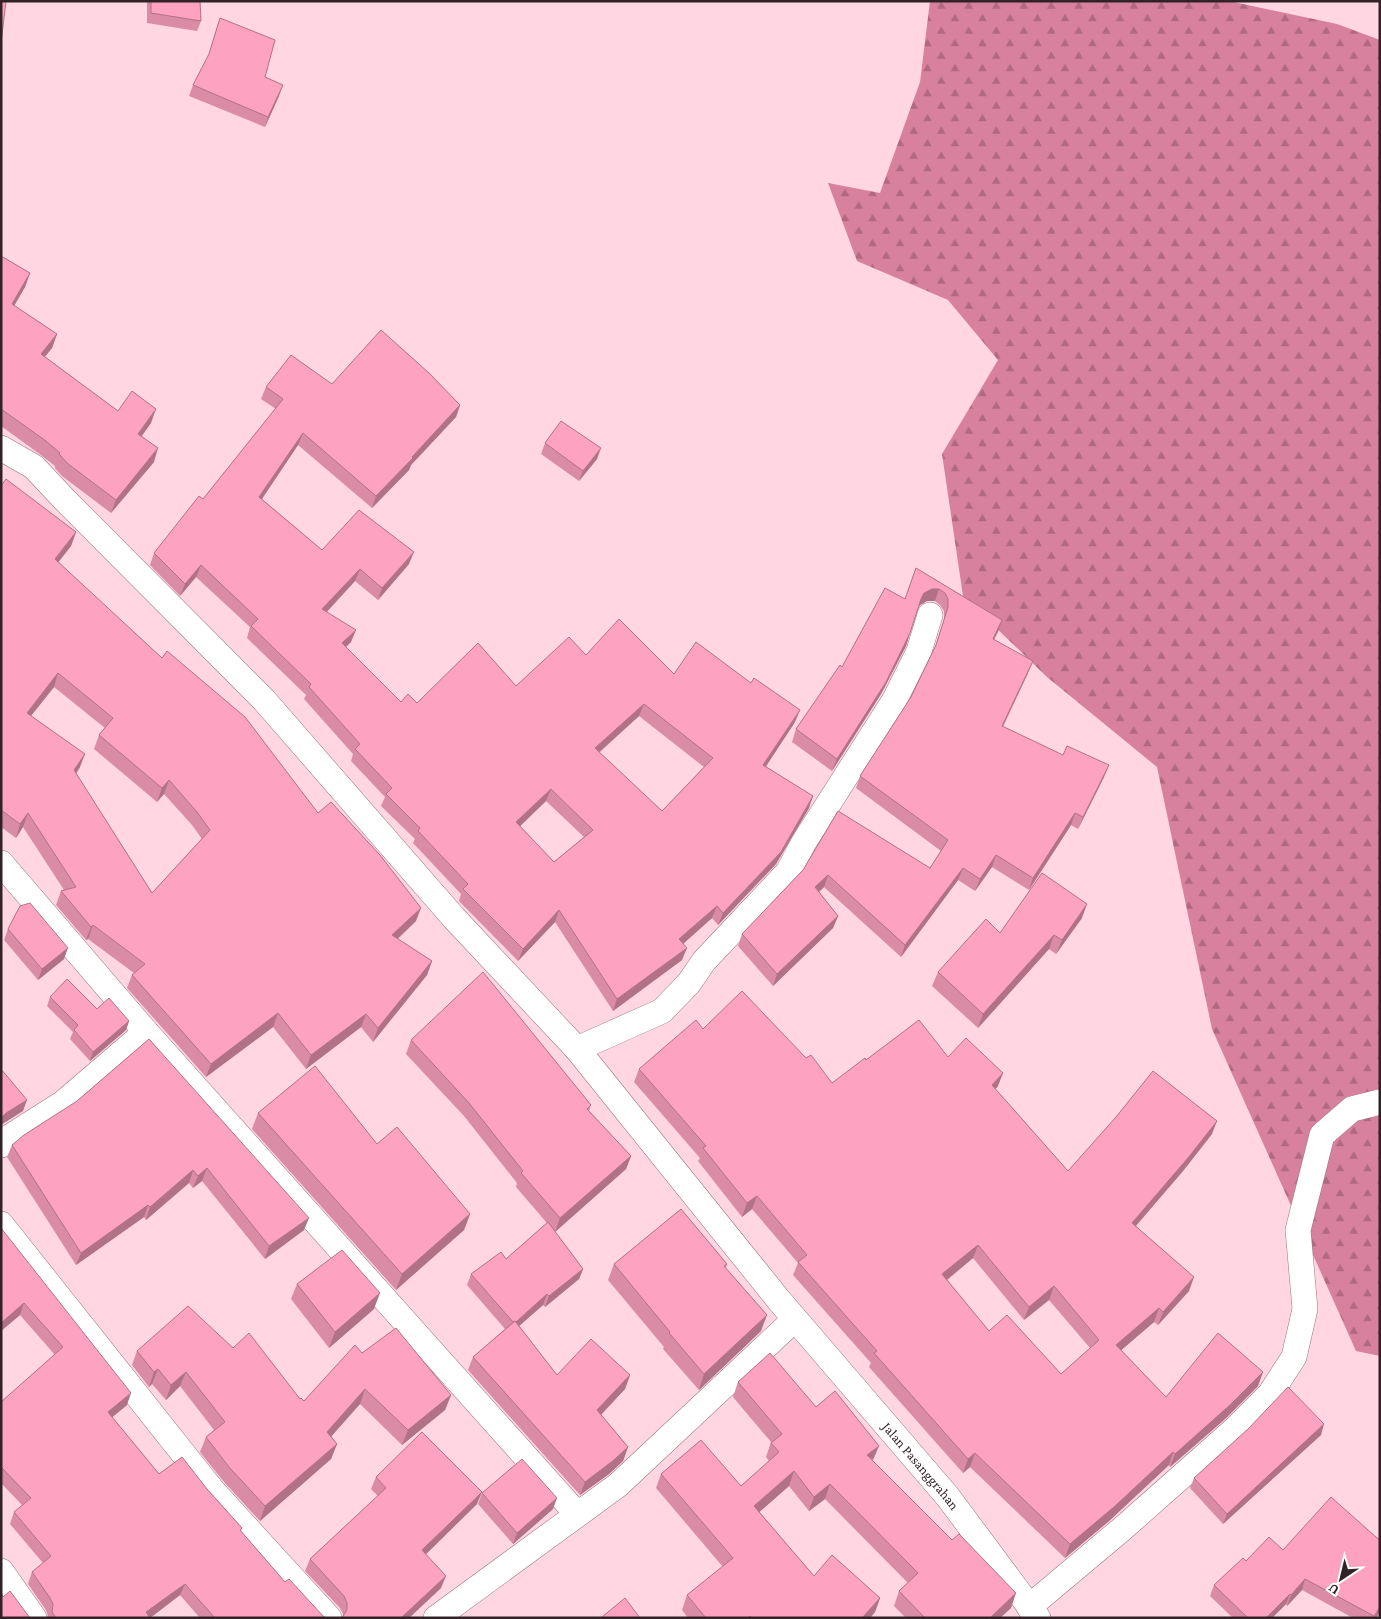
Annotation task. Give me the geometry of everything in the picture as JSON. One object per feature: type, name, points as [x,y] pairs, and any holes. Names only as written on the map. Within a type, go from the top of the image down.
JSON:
[{"type":"street","name":"Jalan Pasanggrahan","points":[[1,448],[34,467],[264,700],[454,918],[577,1049],[795,1319],[948,1496],[1034,1612]]},
{"type":"street","points":[[577,1049],[662,1011],[689,983],[704,961],[788,872],[804,842],[894,701],[919,651],[930,615]]},
{"type":"street","points":[[1,863],[146,1032],[577,1514]]},
{"type":"street","points":[[1,1145],[63,1102],[146,1032]]},
{"type":"street","points":[[1034,1612],[1122,1528],[1236,1429],[1270,1394],[1294,1357],[1305,1309],[1298,1230],[1322,1135],[1352,1109],[1380,1102]]},
{"type":"street","points":[[1,1224],[213,1491],[329,1618]]},
{"type":"street","points":[[436,1618],[618,1485],[795,1319]]},
{"type":"street","points":[[1,1571],[34,1618]]},
{"type":"green space","points":[[930,1],[1229,1],[1337,24],[1380,40],[1380,1356],[1356,1351],[1212,1029],[1157,767],[1047,677],[963,596],[942,454],[998,360],[948,300],[857,261],[828,183],[880,193],[920,82]]},
{"type":"building","points":[[1,1],[6,1],[1,43]]},
{"type":"building","points":[[151,1],[200,1],[201,21],[151,13]]},
{"type":"building","points":[[220,18],[275,40],[265,77],[283,85],[268,117],[193,85],[209,54]]},
{"type":"building","points":[[1,256],[30,273],[12,304],[57,334],[41,354],[118,411],[132,391],[156,409],[138,434],[158,448],[116,500],[67,463],[60,453],[46,441],[1,409]]},
{"type":"building","points":[[381,330],[429,373],[460,405],[376,496],[303,433],[259,497],[322,550],[359,510],[414,552],[382,588],[360,569],[322,609],[356,630],[342,643],[401,702],[408,694],[417,703],[478,643],[516,686],[569,637],[586,655],[619,619],[674,674],[696,642],[751,683],[754,678],[800,710],[763,765],[813,796],[781,852],[723,913],[717,906],[679,939],[687,948],[617,999],[559,910],[523,949],[463,889],[468,884],[418,831],[420,828],[386,794],[392,788],[355,749],[360,744],[309,687],[311,684],[251,626],[258,619],[201,565],[185,584],[154,553],[199,496],[203,499],[283,399],[266,387],[291,355],[332,384]],"holes":[[[644,704],[713,758],[662,811],[595,748]],[[551,789],[593,830],[554,862],[516,822]]]},
{"type":"building","points":[[561,421],[601,448],[583,471],[545,443]]},
{"type":"building","points":[[6,479],[76,532],[55,559],[162,658],[167,651],[245,717],[318,813],[331,802],[380,855],[421,908],[392,935],[432,961],[378,1028],[366,1014],[311,1055],[278,1013],[211,1064],[132,975],[145,964],[93,925],[91,927],[61,891],[76,887],[28,813],[20,824],[1,810],[1,486]],"holes":[[[58,673],[113,718],[99,735],[162,788],[169,780],[210,830],[152,893],[74,770],[85,754],[27,713]]]},
{"type":"building","points":[[916,568],[1002,620],[993,639],[1033,661],[1002,726],[1063,755],[1067,746],[1109,765],[1083,817],[1075,813],[1033,878],[996,855],[980,879],[963,868],[905,945],[828,875],[815,887],[838,916],[777,974],[742,934],[803,870],[838,811],[930,868],[948,840],[860,776],[911,697],[936,645],[948,607],[948,599],[945,593],[939,589],[932,589],[924,593],[910,633],[886,682],[837,759],[796,729],[840,665],[842,667],[885,588],[905,599]]},
{"type":"building","points":[[1042,873],[1087,904],[1062,940],[1054,935],[983,1014],[938,972],[986,919],[1000,933]]},
{"type":"building","points":[[30,903],[68,948],[42,969],[8,929],[20,906]]},
{"type":"building","points":[[483,972],[591,1105],[587,1109],[631,1156],[560,1218],[521,1173],[523,1171],[469,1103],[411,1040]]},
{"type":"building","points":[[67,979],[97,1009],[109,998],[129,1021],[93,1052],[74,1030],[78,1025],[50,997]]},
{"type":"building","points":[[742,991],[806,1058],[811,1055],[832,1083],[919,1020],[948,1057],[966,1038],[1003,1073],[992,1085],[1068,1171],[1116,1117],[1153,1071],[1217,1121],[1132,1223],[1194,1277],[1163,1312],[1159,1308],[1116,1345],[1166,1397],[1218,1333],[1263,1372],[1230,1405],[1175,1454],[1173,1452],[1114,1507],[1070,1544],[975,1453],[968,1459],[874,1353],[877,1351],[798,1262],[807,1255],[757,1196],[747,1203],[703,1148],[706,1146],[639,1069],[696,1020],[703,1029]],"holes":[[[978,1245],[1029,1307],[1054,1286],[1099,1340],[1061,1374],[1007,1315],[989,1331],[942,1274]]]},
{"type":"building","points":[[149,1039],[309,1218],[269,1246],[207,1168],[198,1176],[193,1170],[150,1207],[148,1205],[81,1253],[12,1145],[24,1135],[77,1101]]},
{"type":"building","points":[[315,1066],[377,1144],[397,1127],[470,1214],[402,1274],[258,1113]]},
{"type":"building","points":[[1,1069],[27,1100],[1,1118]]},
{"type":"building","points":[[681,1209],[727,1264],[724,1266],[767,1315],[704,1374],[614,1264]]},
{"type":"building","points":[[548,1222],[583,1269],[549,1296],[547,1294],[516,1322],[513,1322],[471,1274],[501,1252],[506,1259]]},
{"type":"building","points":[[1,1228],[131,1393],[108,1412],[159,1474],[182,1457],[207,1489],[242,1528],[240,1530],[285,1582],[289,1579],[326,1618],[215,1618],[185,1584],[146,1612],[150,1618],[56,1618],[52,1612],[53,1604],[50,1598],[32,1572],[51,1556],[14,1512],[31,1498],[1,1467],[1,1402],[63,1347],[24,1303],[1,1323]]},
{"type":"building","points":[[342,1250],[380,1293],[335,1332],[297,1284]]},
{"type":"building","points":[[188,1306],[233,1348],[249,1333],[300,1399],[304,1401],[355,1345],[362,1353],[396,1328],[451,1395],[408,1430],[365,1389],[327,1432],[337,1444],[265,1506],[229,1467],[206,1437],[225,1422],[186,1372],[171,1385],[158,1369],[154,1372],[137,1351]]},
{"type":"building","points":[[515,1321],[557,1375],[591,1339],[630,1375],[597,1410],[628,1447],[585,1482],[473,1357]]},
{"type":"building","points":[[770,1353],[816,1407],[835,1391],[879,1446],[867,1455],[952,1540],[959,1534],[1016,1593],[990,1618],[925,1618],[899,1591],[918,1573],[830,1484],[814,1497],[794,1471],[754,1506],[814,1576],[832,1555],[880,1598],[862,1618],[751,1618],[750,1616],[748,1618],[706,1618],[687,1595],[733,1558],[661,1474],[701,1440],[741,1486],[779,1452],[771,1443],[782,1434],[738,1382]]},
{"type":"building","points":[[1288,1387],[1324,1424],[1227,1514],[1194,1478],[1248,1429]]},
{"type":"building","points":[[422,1432],[482,1492],[422,1550],[446,1576],[401,1618],[341,1618],[347,1610],[344,1596],[310,1559],[386,1488],[376,1477]]},
{"type":"building","points":[[522,1459],[557,1498],[517,1533],[482,1493]]},
{"type":"building","points":[[1331,1497],[1380,1539],[1380,1607],[1374,1616],[1305,1579],[1266,1618],[1248,1618],[1214,1585],[1243,1558],[1246,1561],[1269,1537],[1283,1550]]},
{"type":"building","points":[[10,1591],[30,1618],[1,1618],[1,1595],[3,1597]]},
{"type":"building","points":[[625,1598],[640,1618],[602,1618],[602,1617]]}]
